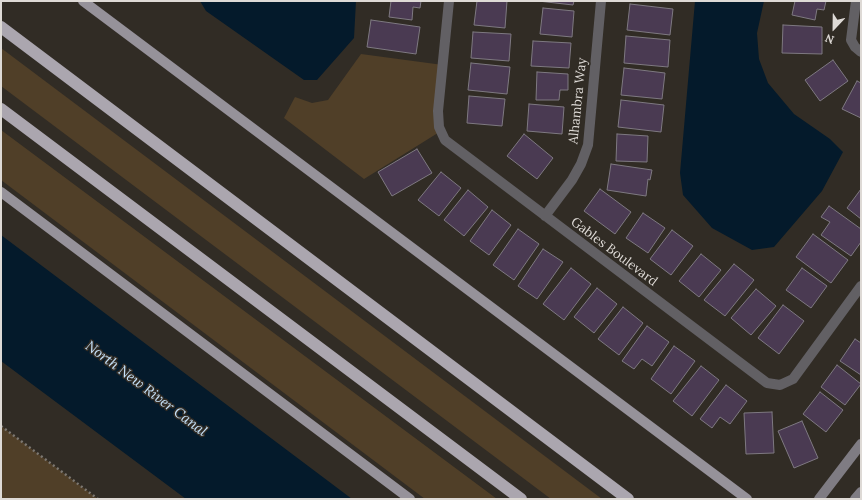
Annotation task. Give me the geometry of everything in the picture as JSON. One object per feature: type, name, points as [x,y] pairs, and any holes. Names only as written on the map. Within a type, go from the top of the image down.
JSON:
[{"type":"highway","points":[[1,27],[628,499]]},
{"type":"highway","points":[[1,109],[521,499]]},
{"type":"main road","points":[[83,1],[747,499]]},
{"type":"main road","points":[[1,192],[410,499]]},
{"type":"street","name":"Gables Boulevard","points":[[449,1],[438,111],[439,127],[445,140],[767,383],[774,385],[786,383],[793,379],[861,286]]},
{"type":"street","name":"Alhambra Way","points":[[545,216],[572,180],[581,164],[588,145],[601,1]]},
{"type":"street","points":[[856,1],[851,40],[855,47],[861,52]]},
{"type":"street","points":[[820,499],[861,444]]},
{"type":"street","points":[[855,499],[861,492]]},
{"type":"path","points":[[1,426],[98,499]]},
{"type":"shaded area","points":[[1,48],[602,499],[551,499],[1,86]]},
{"type":"shaded area","points":[[361,54],[443,65],[441,131],[364,179],[284,118],[295,97],[312,103],[328,100]]},
{"type":"shaded area","points":[[1,130],[497,499],[425,499],[1,180]]},
{"type":"shaded area","points":[[1,426],[98,499],[1,499]]},
{"type":"water","points":[[200,1],[356,1],[354,38],[317,80],[304,80],[206,11]]},
{"type":"water","points":[[695,1],[764,1],[757,33],[759,59],[768,83],[794,114],[830,139],[843,152],[822,191],[774,247],[752,250],[712,228],[683,195],[680,173]]},
{"type":"water","name":"North New River Canal","points":[[1,235],[352,499],[186,499],[1,361]]},
{"type":"building","points":[[391,1],[421,1],[420,8],[413,7],[412,20],[389,17]]},
{"type":"building","points":[[477,1],[507,1],[505,28],[474,25]]},
{"type":"building","points":[[538,1],[574,1],[573,5]]},
{"type":"building","points":[[795,1],[826,1],[824,10],[817,9],[815,20],[792,15]]},
{"type":"building","points":[[630,4],[673,9],[670,35],[627,30]]},
{"type":"building","points":[[543,8],[574,11],[572,37],[540,34]]},
{"type":"building","points":[[371,20],[420,27],[416,54],[367,47]]},
{"type":"building","points":[[783,25],[822,27],[822,54],[782,53]]},
{"type":"building","points":[[473,32],[511,34],[509,61],[471,58]]},
{"type":"building","points":[[626,36],[670,40],[668,67],[624,63]]},
{"type":"building","points":[[533,41],[571,43],[569,68],[531,66]]},
{"type":"building","points":[[833,60],[848,81],[820,101],[805,80]]},
{"type":"building","points":[[471,63],[510,67],[507,94],[468,90]]},
{"type":"building","points":[[624,68],[665,73],[662,99],[621,95]]},
{"type":"building","points":[[537,72],[568,74],[568,90],[560,90],[559,100],[536,100]]},
{"type":"building","points":[[857,81],[861,83],[861,118],[842,109]]},
{"type":"building","points":[[469,96],[505,99],[502,126],[467,123]]},
{"type":"building","points":[[621,100],[664,105],[661,132],[618,127]]},
{"type":"building","points":[[529,104],[564,107],[562,134],[527,131]]},
{"type":"building","points":[[524,134],[553,158],[537,179],[507,156]]},
{"type":"building","points":[[617,134],[648,136],[647,162],[616,161]]},
{"type":"building","points":[[417,149],[432,173],[392,196],[378,172]]},
{"type":"building","points":[[611,164],[652,170],[650,180],[648,179],[646,196],[607,190]]},
{"type":"building","points":[[441,172],[461,188],[439,216],[418,200]]},
{"type":"building","points":[[600,189],[631,212],[615,234],[584,211]]},
{"type":"building","points":[[861,189],[861,219],[847,208]]},
{"type":"building","points":[[468,190],[488,207],[464,236],[444,220]]},
{"type":"building","points":[[829,206],[861,229],[861,242],[851,256],[821,235],[830,222],[821,217]]},
{"type":"building","points":[[492,210],[511,225],[489,255],[470,241]]},
{"type":"building","points":[[643,213],[665,228],[648,253],[626,238]]},
{"type":"building","points":[[518,229],[539,244],[514,280],[493,265]]},
{"type":"building","points":[[672,230],[693,246],[671,275],[650,259]]},
{"type":"building","points":[[813,234],[848,260],[831,283],[796,257]]},
{"type":"building","points":[[543,249],[563,262],[537,299],[518,286]]},
{"type":"building","points":[[701,254],[721,270],[699,297],[679,281]]},
{"type":"building","points":[[734,264],[754,280],[725,316],[704,300]]},
{"type":"building","points":[[571,268],[591,284],[564,320],[543,304]]},
{"type":"building","points":[[802,268],[827,286],[811,308],[786,290]]},
{"type":"building","points":[[597,288],[617,304],[594,333],[574,317]]},
{"type":"building","points":[[756,289],[776,306],[751,335],[731,318]]},
{"type":"building","points":[[783,305],[804,321],[779,354],[758,338]]},
{"type":"building","points":[[623,307],[643,323],[619,355],[598,339]]},
{"type":"building","points":[[647,326],[669,342],[652,366],[642,359],[634,369],[622,361]]},
{"type":"building","points":[[855,339],[861,343],[861,375],[840,361]]},
{"type":"building","points":[[674,346],[695,361],[671,394],[651,379]]},
{"type":"building","points":[[837,365],[861,384],[845,405],[821,387]]},
{"type":"building","points":[[701,366],[719,380],[692,416],[673,401]]},
{"type":"building","points":[[726,385],[747,401],[730,424],[720,417],[712,428],[700,419]]},
{"type":"building","points":[[820,392],[843,410],[826,432],[803,414]]},
{"type":"building","points":[[772,412],[774,453],[746,454],[744,413]]},
{"type":"building","points":[[802,421],[818,458],[794,468],[778,431]]}]
